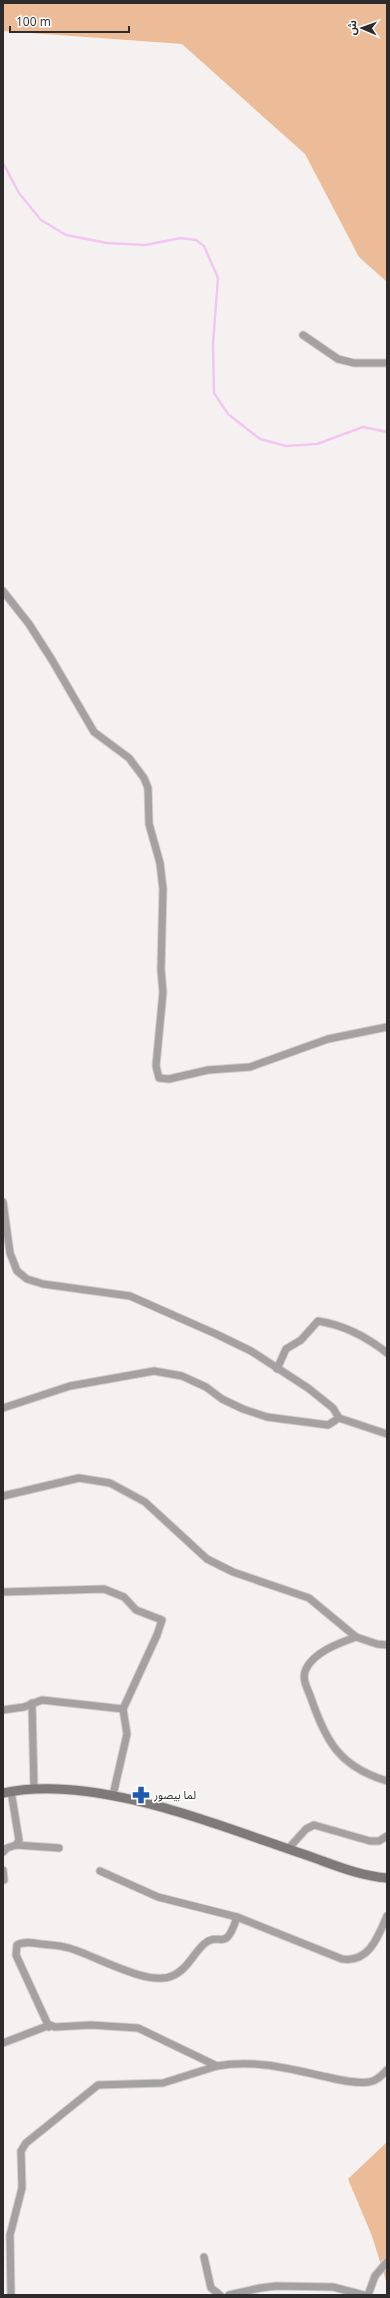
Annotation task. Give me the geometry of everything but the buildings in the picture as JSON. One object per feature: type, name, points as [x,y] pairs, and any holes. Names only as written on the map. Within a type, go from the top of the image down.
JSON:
[{"type":"street","points":[[303,334],[338,360],[354,363],[387,363]]},
{"type":"street","points":[[3,591],[44,648],[94,732],[129,758],[144,778],[148,788],[149,824],[160,863],[163,889],[161,970],[163,992],[156,1066],[159,1078],[168,1079],[208,1070],[250,1067],[328,1039],[387,1027]]},
{"type":"street","points":[[3,1202],[10,1253],[17,1271],[27,1279],[43,1284],[130,1296],[237,1344],[319,1397],[333,1408],[339,1418],[387,1434]]},
{"type":"street","points":[[277,1369],[286,1349],[302,1340],[318,1321],[334,1323],[362,1337],[387,1353]]},
{"type":"street","points":[[3,1408],[70,1386],[154,1371],[182,1376],[206,1387],[222,1398],[243,1409],[267,1417],[328,1425],[339,1418]]},
{"type":"street","points":[[3,1496],[79,1478],[94,1479],[117,1486],[145,1502],[206,1560],[233,1572],[309,1598],[356,1637],[377,1644],[387,1645]]},
{"type":"street","points":[[3,1592],[104,1589],[124,1597],[136,1610],[162,1620],[157,1636],[123,1709],[127,1734],[113,1795]]},
{"type":"street","points":[[356,1637],[321,1653],[306,1668],[304,1680],[318,1719],[334,1749],[342,1757],[368,1774],[387,1781]]},
{"type":"street","points":[[3,1710],[39,1700],[62,1701],[123,1709]]},
{"type":"street","points":[[32,1703],[34,1788]]},
{"type":"street","points":[[16,1846],[19,1839],[7,1792],[34,1788],[59,1788],[113,1795],[211,1823],[361,1873],[387,1878]]},
{"type":"street","points":[[288,1849],[306,1829],[314,1826],[370,1841],[379,1840],[387,1836]]},
{"type":"street","points":[[3,1852],[7,1848],[16,1846],[59,1848]]},
{"type":"street","points":[[3,1870],[4,1880]]},
{"type":"street","points":[[100,1871],[158,1897],[237,1917],[342,1959],[350,1960],[363,1956],[370,1950],[387,1916]]},
{"type":"street","points":[[49,2027],[16,1955],[17,1945],[32,1943],[69,1948],[142,1976],[161,1979],[170,1977],[183,1969],[207,1942],[229,1938],[237,1917]]},
{"type":"street","points":[[3,2043],[49,2027],[50,2025],[55,2027],[91,2025],[138,2028],[217,2066]]},
{"type":"street","points":[[11,2295],[10,2235],[22,2188],[21,2151],[26,2143],[98,2085],[162,2083],[217,2066],[238,2063],[262,2064],[339,2080],[364,2082],[375,2080],[387,2070]]},
{"type":"street","points":[[204,2258],[212,2288],[220,2295]]},
{"type":"street","points":[[368,2295],[375,2276],[387,2262]]},
{"type":"street","points":[[229,2295],[276,2286],[333,2287],[364,2295]]},
{"type":"shaded area","points":[[3,3],[387,3],[387,282],[359,257],[305,154],[182,44],[3,31]]},
{"type":"shaded area","points":[[387,2142],[387,2284],[372,2236],[348,2179]]},
{"type":"waterway","points":[[3,163],[19,193],[41,220],[66,235],[107,243],[145,245],[181,238],[196,240],[204,246],[218,278],[213,344],[214,393],[228,414],[260,439],[286,446],[317,444],[363,427],[387,432]]},
{"type":"place","name":"لما بيصور","points":[[141,1795]]}]
